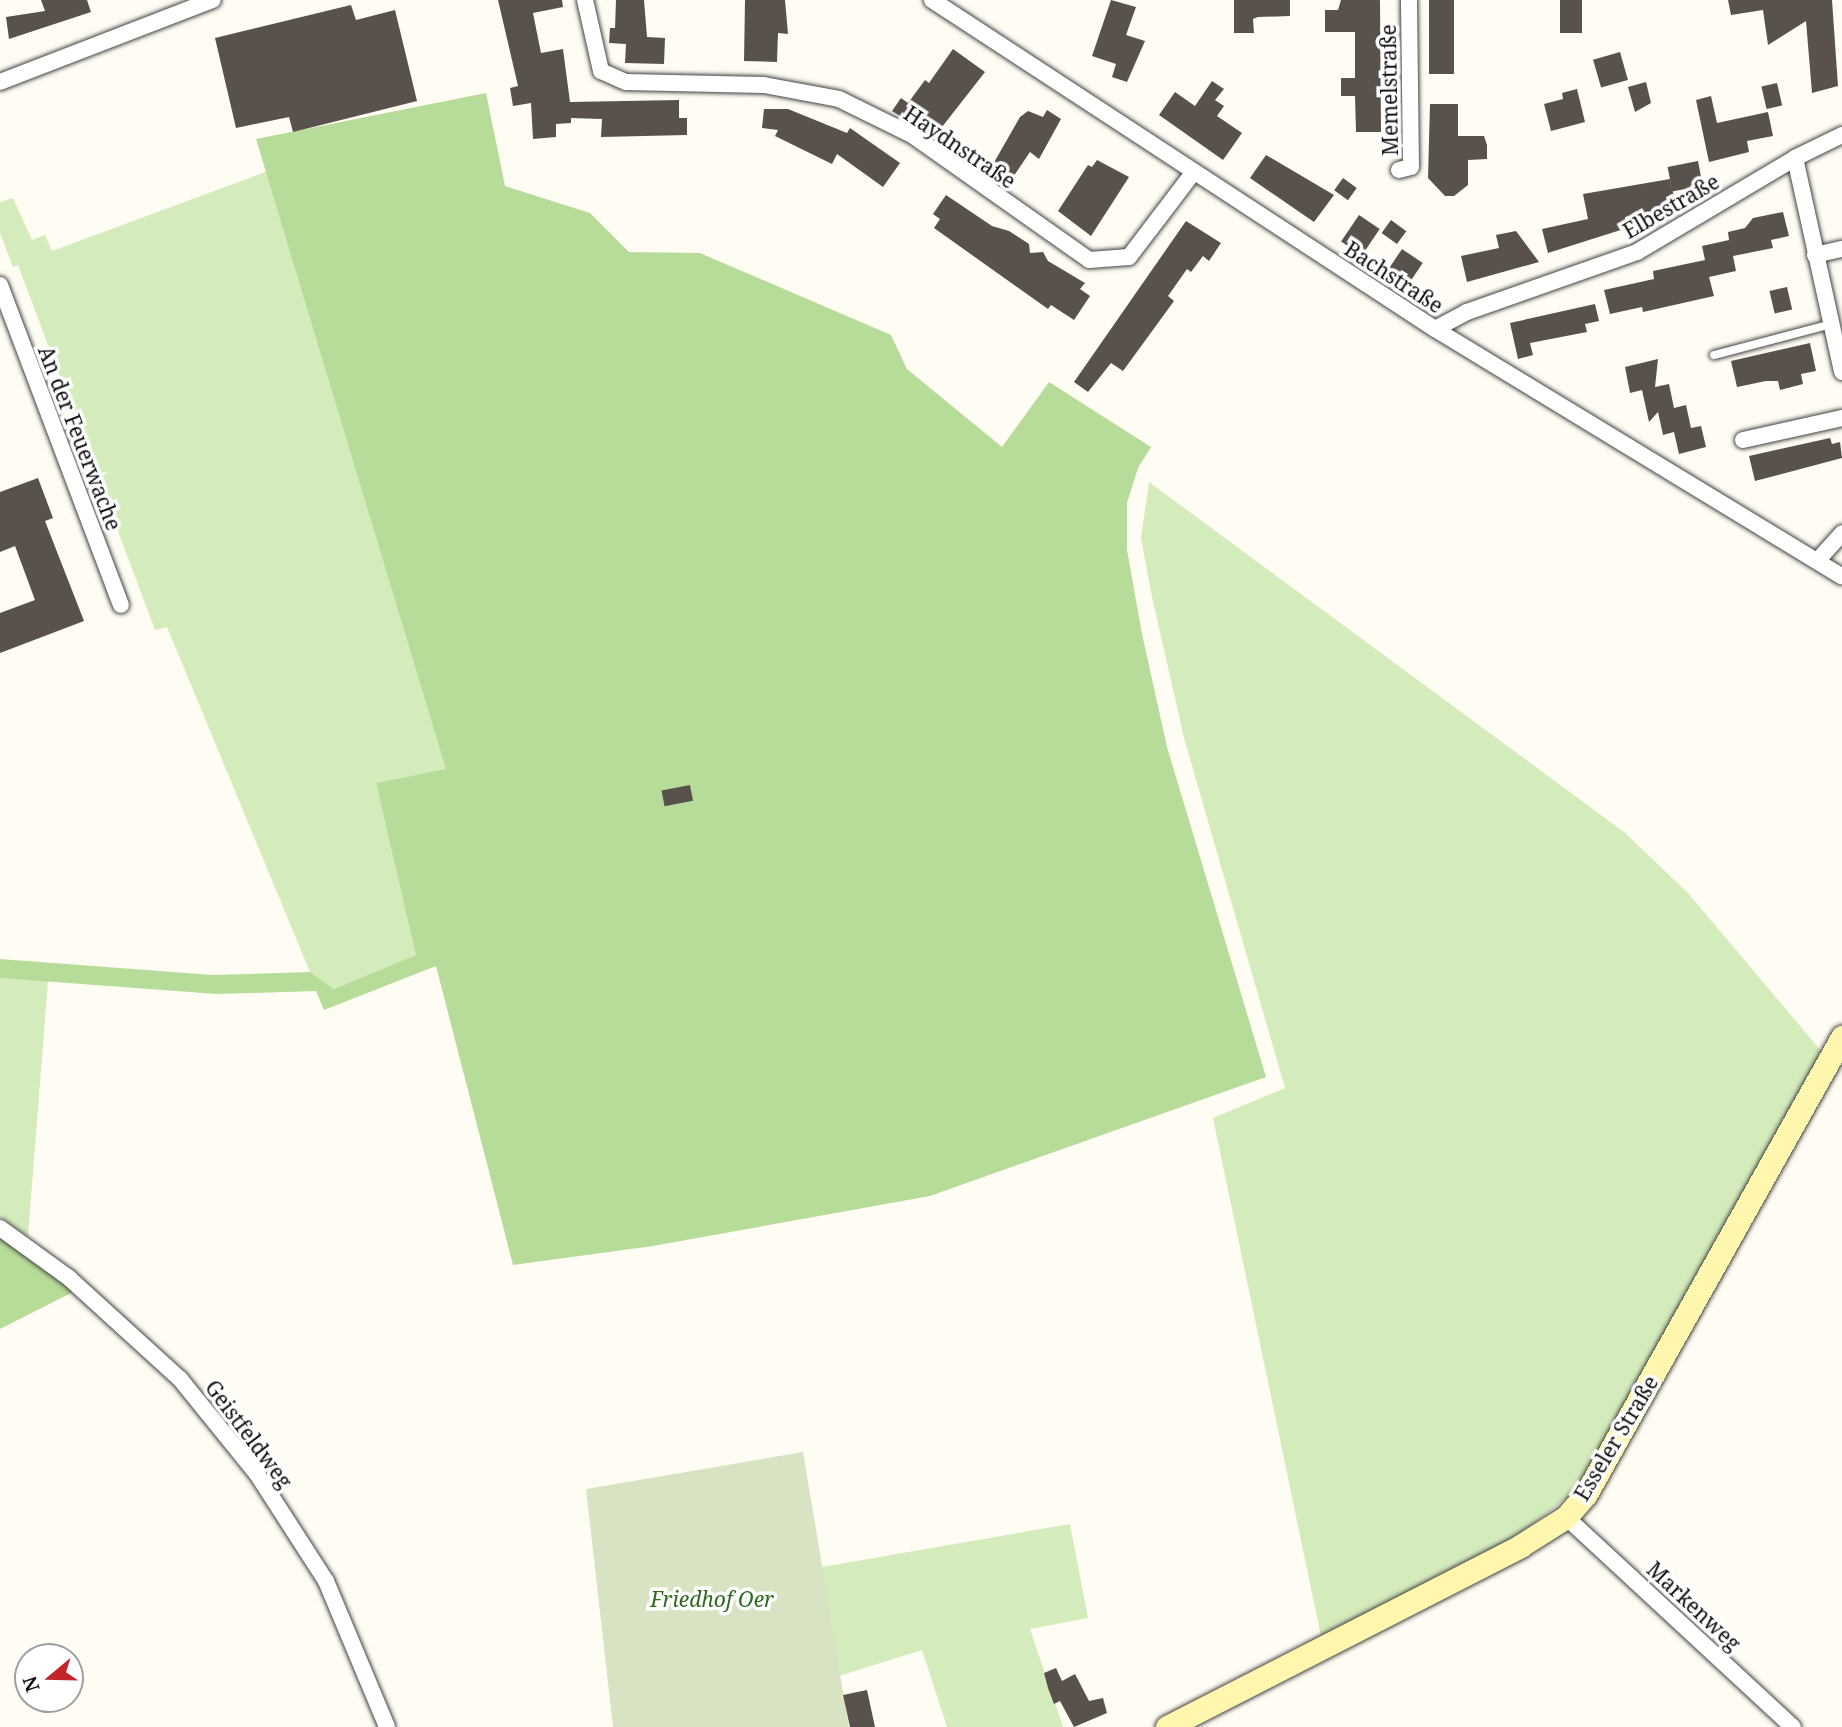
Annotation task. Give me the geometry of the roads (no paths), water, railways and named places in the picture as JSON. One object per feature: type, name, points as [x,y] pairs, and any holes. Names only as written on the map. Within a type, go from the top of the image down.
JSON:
[{"type":"main road","name":"Esseler Straße","points":[[1167,1727],[1520,1546],[1566,1517],[1586,1494],[1842,1037]]},
{"type":"street","name":"Haydnstraße","points":[[585,0],[601,71],[626,82],[764,85],[839,99],[912,135],[1088,260],[1129,257],[1193,173]]},
{"type":"street","name":"Bachstraße","points":[[932,0],[1193,173],[1435,328],[1842,576]]},
{"type":"street","name":"Memelstraße","points":[[1399,170],[1411,167],[1409,0]]},
{"type":"street","points":[[0,82],[202,2]]},
{"type":"street","name":"Elbestraße","points":[[1435,328],[1467,312],[1637,252],[1795,158],[1842,135]]},
{"type":"street","points":[[1795,158],[1842,372]]},
{"type":"street","points":[[1815,255],[1842,249]]},
{"type":"street","name":"An der Feuerwache","points":[[0,285],[121,605]]},
{"type":"street","points":[[1743,440],[1842,418]]},
{"type":"street","points":[[1818,561],[1842,533]]},
{"type":"street","name":"Geistfeldweg","points":[[0,1228],[69,1278],[180,1379],[257,1474],[326,1581],[387,1727]]},
{"type":"street","name":"Markenweg","points":[[1566,1517],[1793,1727]]},
{"type":"lane","points":[[1714,355],[1831,324]]},
{"type":"park label","name":"Friedhof Oer","points":[[712,1599]]}]
